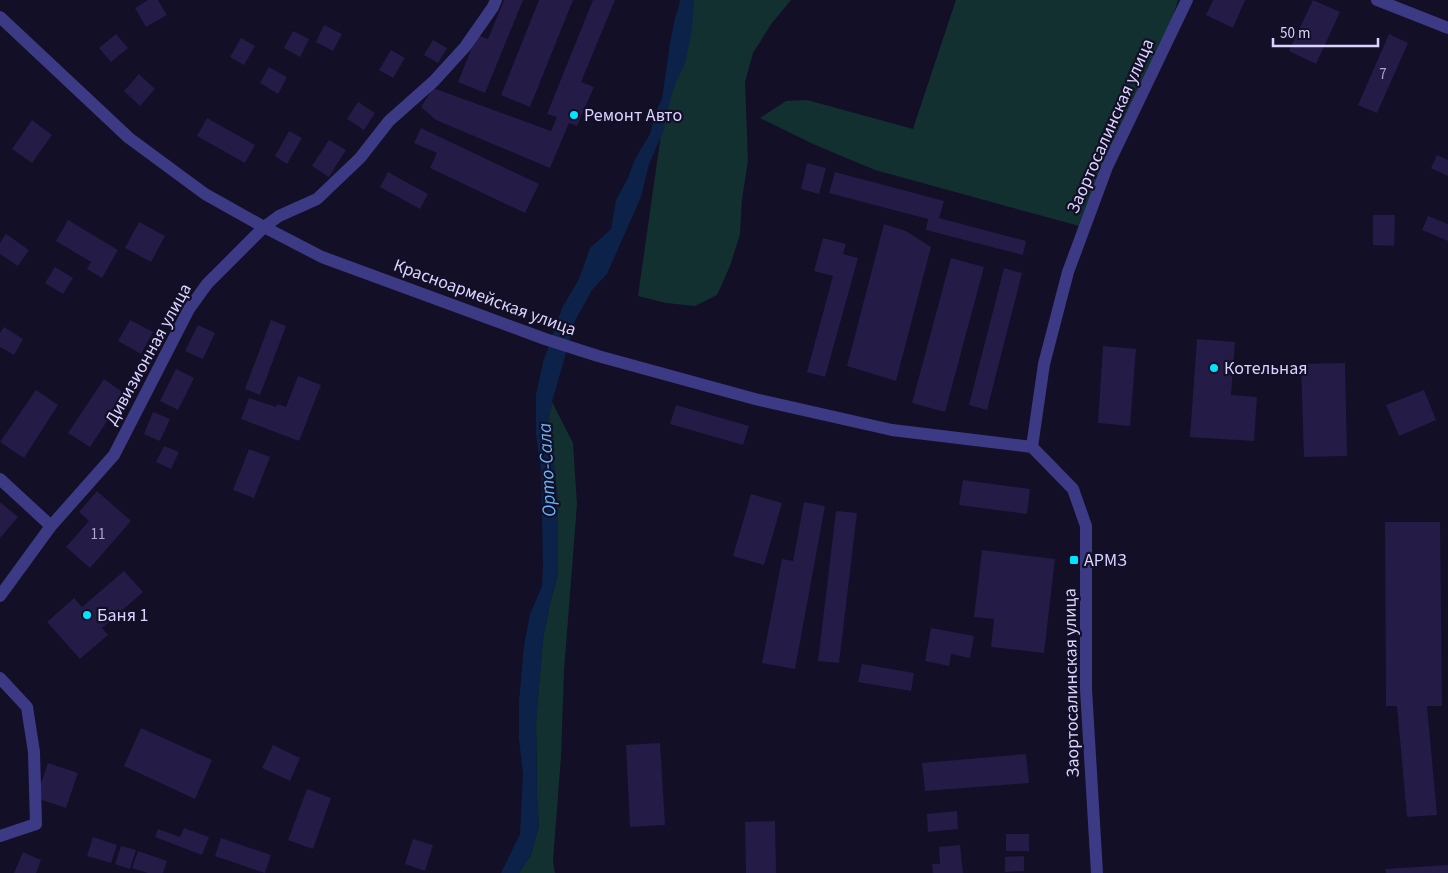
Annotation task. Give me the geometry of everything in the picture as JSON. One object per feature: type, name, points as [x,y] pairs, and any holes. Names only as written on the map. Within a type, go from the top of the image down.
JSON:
[{"type":"street","name":"Дивизионная улица","points":[[0,596],[51,526],[114,455],[189,309],[206,284],[264,227],[279,216],[317,199],[353,164],[388,121],[434,81],[465,47],[493,8],[496,0]]},
{"type":"street","name":"Заортосалинская улица","points":[[1097,873],[1086,689],[1086,526],[1073,489],[1032,447],[1044,364],[1068,272],[1107,166],[1186,0]]},
{"type":"street","points":[[1377,0],[1448,28]]},
{"type":"street","name":"Красноармейская улица","points":[[0,17],[129,138],[205,194],[322,257],[545,339],[755,399],[880,427],[1032,447]]},
{"type":"street","points":[[0,480],[51,526]]},
{"type":"street","points":[[0,678],[27,707],[34,752],[36,824],[0,836]]},
{"type":"green space","points":[[680,0],[791,0],[772,23],[753,53],[745,82],[748,161],[742,199],[740,234],[730,266],[717,295],[695,306],[666,303],[638,296]]},
{"type":"green space","points":[[956,0],[1178,0],[1165,43],[1083,227],[875,170],[813,144],[760,118],[786,101],[807,100],[913,129]]},
{"type":"green space","points":[[552,402],[573,443],[577,504],[564,671],[561,757],[553,861],[555,873],[519,873],[531,855],[539,825],[536,722],[543,638],[558,574],[558,503],[546,432]]},
{"type":"water","name":"Орто-Сала","points":[[681,0],[694,0],[692,30],[685,64],[669,103],[664,130],[649,164],[641,197],[607,274],[592,290],[575,321],[552,402],[546,432],[555,469],[558,503],[558,574],[543,638],[536,722],[539,825],[531,855],[519,873],[501,873],[520,834],[523,774],[519,739],[519,702],[524,646],[530,614],[542,586],[541,471],[536,434],[536,395],[543,362],[562,308],[579,279],[590,248],[611,229],[616,200],[628,178],[635,159],[650,134],[656,111],[662,99],[670,43]]},
{"type":"building","points":[[148,0],[158,0],[167,15],[146,27],[135,8]]},
{"type":"building","points":[[504,0],[523,0],[485,93],[458,82],[477,35],[488,39]]},
{"type":"building","points":[[539,0],[573,0],[530,107],[501,95]]},
{"type":"building","points":[[593,0],[615,0],[581,82],[594,87],[577,126],[569,123],[550,168],[436,120],[421,107],[433,88],[551,131],[557,117],[547,114]]},
{"type":"building","points":[[1213,0],[1245,0],[1233,28],[1206,15]]},
{"type":"building","points":[[1313,0],[1340,12],[1316,64],[1289,51]]},
{"type":"building","points":[[324,25],[342,34],[333,51],[316,42]]},
{"type":"building","points":[[293,31],[309,39],[300,57],[284,48]]},
{"type":"building","points":[[116,34],[128,48],[111,62],[99,48]]},
{"type":"building","points":[[1389,34],[1408,43],[1377,113],[1358,105]]},
{"type":"building","points":[[241,38],[255,46],[244,65],[230,57]]},
{"type":"building","points":[[433,40],[447,48],[438,63],[424,55]]},
{"type":"building","points":[[391,50],[405,58],[393,78],[379,70]]},
{"type":"building","points":[[269,67],[287,77],[278,94],[260,83]]},
{"type":"building","points":[[139,74],[155,89],[140,106],[124,91]]},
{"type":"building","points":[[358,102],[375,113],[364,130],[347,119]]},
{"type":"building","points":[[207,118],[255,145],[245,163],[197,136]]},
{"type":"building","points":[[32,120],[52,135],[32,163],[12,149]]},
{"type":"building","points":[[421,128],[539,184],[525,213],[430,168],[437,153],[414,143]]},
{"type":"building","points":[[289,131],[302,138],[287,164],[275,156]]},
{"type":"building","points":[[329,140],[346,150],[329,177],[312,166]]},
{"type":"building","points":[[1437,155],[1448,160],[1448,176],[1431,168]]},
{"type":"building","points":[[807,163],[826,168],[819,194],[801,189]]},
{"type":"building","points":[[388,172],[428,194],[420,209],[380,187]]},
{"type":"building","points":[[835,172],[944,201],[939,218],[1026,241],[1023,255],[926,230],[928,219],[829,193]]},
{"type":"building","points":[[1373,215],[1395,215],[1394,246],[1373,245]]},
{"type":"building","points":[[1428,216],[1448,224],[1448,241],[1422,230]]},
{"type":"building","points":[[68,220],[118,250],[102,278],[87,269],[91,262],[56,241]]},
{"type":"building","points":[[139,222],[165,236],[151,262],[125,248]]},
{"type":"building","points":[[884,224],[906,231],[931,247],[896,381],[847,366]]},
{"type":"building","points":[[6,234],[29,250],[18,266],[0,254],[0,243]]},
{"type":"building","points":[[823,238],[846,244],[843,254],[858,258],[825,377],[807,372],[833,276],[814,271]]},
{"type":"building","points":[[951,258],[984,267],[945,412],[912,403]]},
{"type":"building","points":[[55,267],[73,278],[63,294],[45,283]]},
{"type":"building","points":[[1004,268],[1022,273],[987,410],[969,405]]},
{"type":"building","points":[[130,320],[153,332],[141,354],[118,341]]},
{"type":"building","points":[[271,320],[286,326],[260,395],[245,389]]},
{"type":"building","points":[[198,325],[215,333],[203,359],[185,351]]},
{"type":"building","points":[[4,327],[23,339],[14,355],[0,347],[0,333]]},
{"type":"building","name":"Котельная","points":[[1197,339],[1235,342],[1231,395],[1257,397],[1254,441],[1190,437]]},
{"type":"building","points":[[1103,346],[1136,349],[1130,426],[1098,423]]},
{"type":"building","points":[[1345,363],[1347,456],[1304,457],[1301,364]]},
{"type":"building","points":[[176,369],[194,378],[178,410],[160,401]]},
{"type":"building","points":[[298,376],[321,385],[299,441],[241,419],[249,398],[276,407],[277,404],[286,407]]},
{"type":"building","points":[[104,379],[125,394],[90,447],[68,433]]},
{"type":"building","points":[[36,390],[58,405],[24,458],[0,442]]},
{"type":"building","points":[[1424,390],[1436,420],[1399,436],[1386,405]]},
{"type":"building","points":[[676,405],[749,426],[743,445],[670,424]]},
{"type":"building","points":[[153,412],[170,419],[160,441],[144,434]]},
{"type":"building","points":[[164,446],[179,452],[171,469],[156,462]]},
{"type":"building","points":[[249,449],[270,457],[254,498],[233,490]]},
{"type":"building","points":[[963,480],[1030,489],[1027,514],[959,505]]},
{"type":"building","points":[[97,491],[131,521],[90,568],[66,547],[89,521],[79,512]]},
{"type":"building","points":[[751,494],[782,503],[764,565],[733,556]]},
{"type":"building","points":[[0,502],[18,517],[0,538]]},
{"type":"building","points":[[804,502],[825,506],[795,669],[762,663],[782,559],[793,561]]},
{"type":"building","points":[[836,511],[857,513],[839,663],[818,661]]},
{"type":"building","points":[[1385,522],[1440,522],[1442,706],[1427,706],[1437,815],[1407,817],[1397,706],[1386,706]]},
{"type":"building","points":[[982,550],[1055,559],[1044,653],[991,647],[994,619],[974,617]]},
{"type":"building","name":"Баня 1","points":[[124,571],[143,592],[102,628],[108,635],[80,659],[47,622],[74,598],[82,607]]},
{"type":"building","points":[[931,628],[974,636],[970,658],[951,654],[949,666],[925,661]]},
{"type":"building","points":[[862,664],[914,673],[911,691],[858,682]]},
{"type":"building","points":[[141,728],[212,760],[195,799],[124,766]]},
{"type":"building","points":[[660,743],[665,825],[630,827],[626,745]]},
{"type":"building","points":[[273,745],[300,758],[290,781],[262,768]]},
{"type":"building","points":[[1026,754],[1029,783],[925,791],[922,763]]},
{"type":"building","points":[[48,763],[78,773],[66,808],[36,798]]},
{"type":"building","points":[[307,789],[331,798],[313,849],[288,840]]},
{"type":"building","points":[[957,811],[958,829],[928,832],[927,814]]},
{"type":"building","points":[[775,821],[776,873],[746,873],[745,822]]},
{"type":"building","points":[[184,828],[209,837],[202,855],[155,837],[158,829],[180,837]]},
{"type":"building","points":[[1006,834],[1029,834],[1029,851],[1006,851]]},
{"type":"building","points":[[93,837],[117,845],[111,863],[87,856]]},
{"type":"building","points":[[221,838],[271,855],[265,873],[215,856]]},
{"type":"building","points":[[413,839],[433,845],[425,871],[405,864]]},
{"type":"building","points":[[960,845],[963,873],[933,873],[932,864],[940,864],[939,847]]},
{"type":"building","points":[[121,846],[136,850],[130,869],[115,864]]},
{"type":"building","points":[[138,851],[167,861],[163,873],[148,873],[132,868]]},
{"type":"building","points":[[23,852],[41,860],[36,873],[14,873]]},
{"type":"building","points":[[1024,856],[1024,871],[1005,872],[1005,857]]},
{"type":"building","points":[[1448,865],[1448,873],[1386,873],[1385,869]]},
{"type":"place","name":"Ремонт Авто","points":[[574,115]]},
{"type":"place","name":"Котельная","points":[[1214,368]]},
{"type":"place","name":"АРМЗ","points":[[1074,560]]},
{"type":"place","name":"Баня 1","points":[[87,615]]}]
